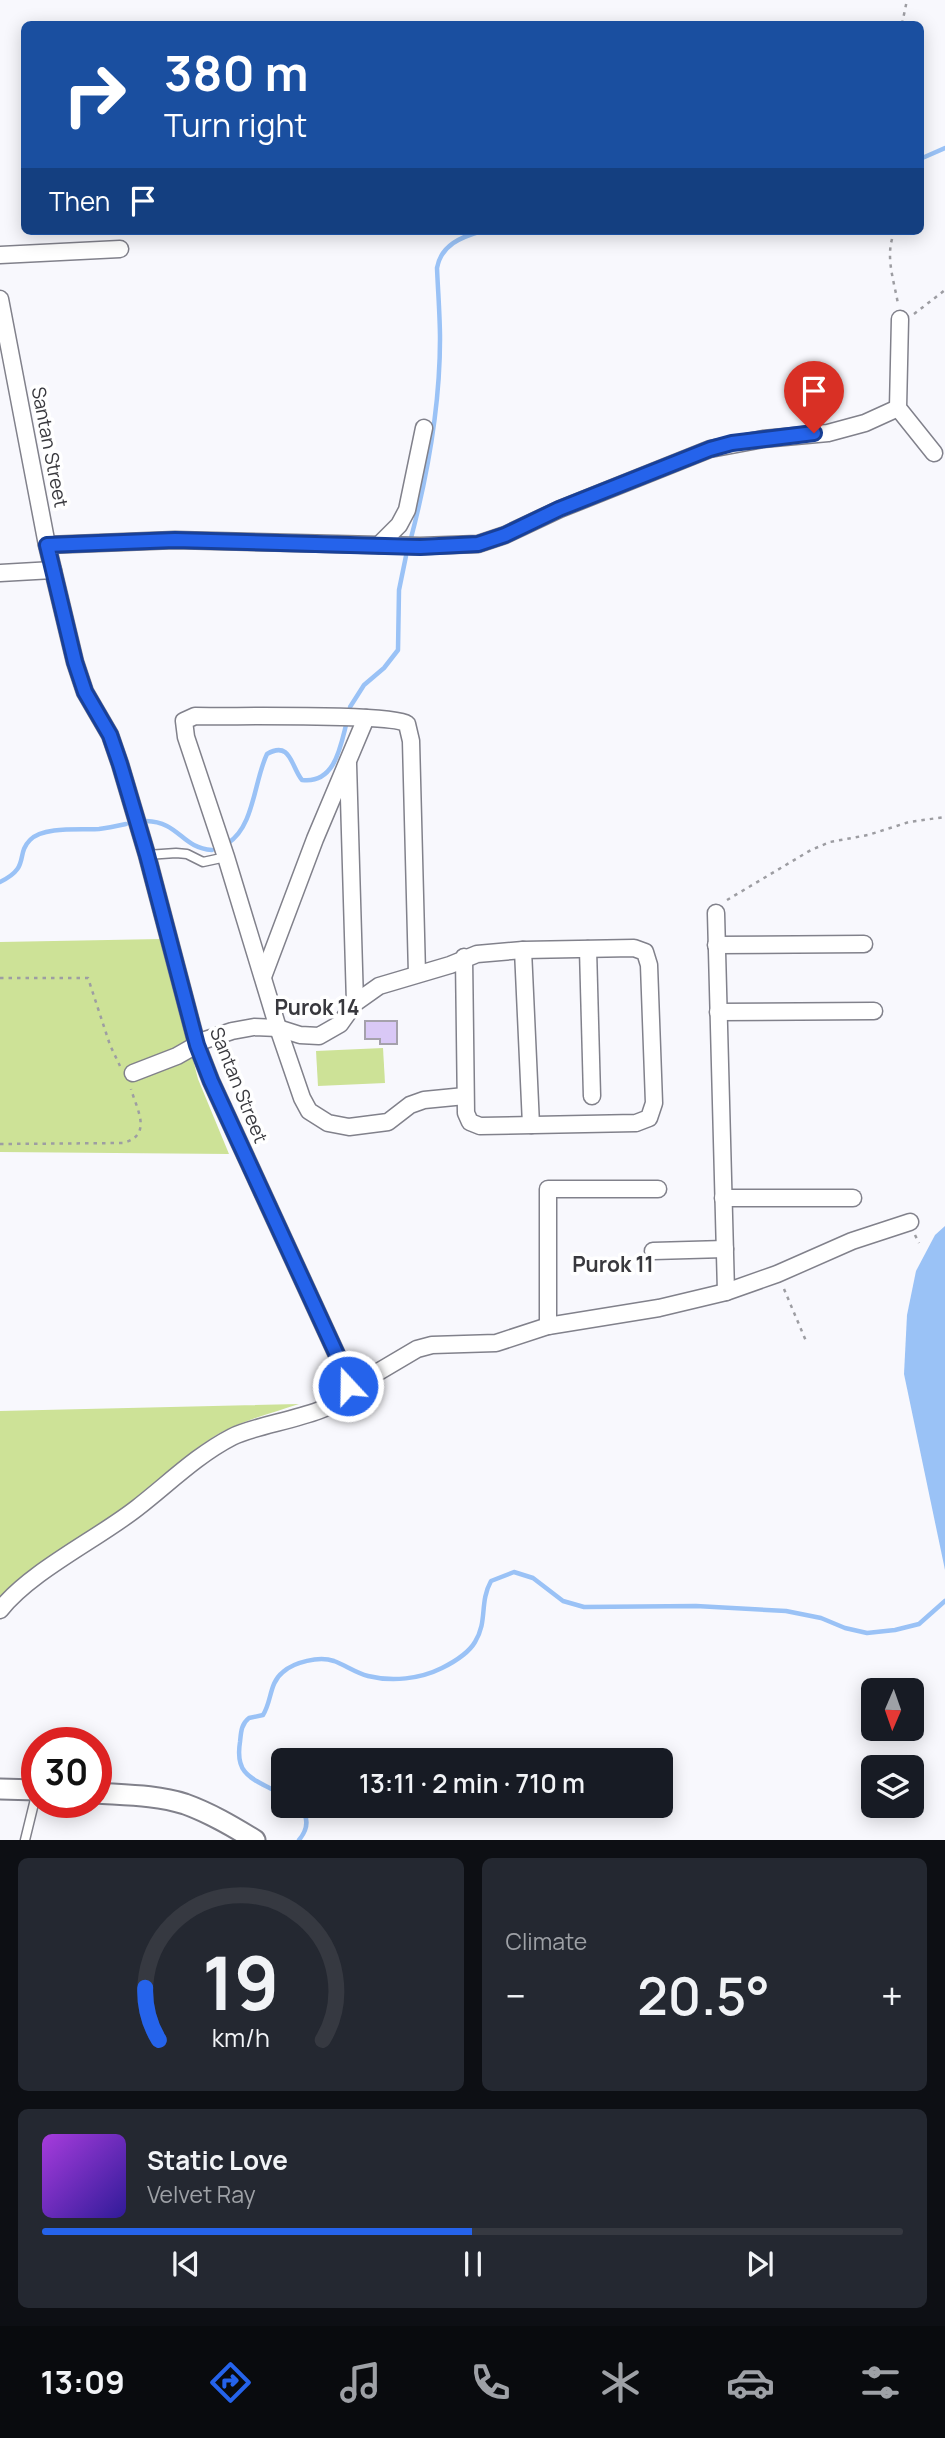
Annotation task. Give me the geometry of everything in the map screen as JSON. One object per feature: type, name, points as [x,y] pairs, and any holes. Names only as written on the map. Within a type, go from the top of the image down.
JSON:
[{"type":"street","points":[[0,255],[120,249]]},
{"type":"street","name":"Santan Street","points":[[0,299],[47,545],[85,692],[110,735],[147,855],[197,1045],[343,1368],[348,1386]]},
{"type":"street","points":[[900,319],[898,408],[934,453]]},
{"type":"street","points":[[47,545],[175,540],[449,547],[478,544],[710,449],[763,439],[828,433],[865,423],[898,408]]},
{"type":"street","points":[[379,545],[399,525],[407,510],[424,428]]},
{"type":"street","points":[[0,573],[53,570]]},
{"type":"street","points":[[417,974],[409,729],[403,721],[366,718],[195,716],[184,721],[186,737],[278,1028],[309,1111],[328,1123],[349,1127],[388,1122],[410,1105],[424,1100],[466,1096]]},
{"type":"street","points":[[263,978],[298,883],[366,718]]},
{"type":"street","points":[[348,759],[355,1003]]},
{"type":"street","points":[[716,913],[726,1292]]},
{"type":"street","points":[[716,945],[864,944]]},
{"type":"street","points":[[133,1073],[232,1031],[254,1027],[278,1028],[300,1035],[319,1036],[340,1024],[355,1003],[379,986],[450,965],[464,957],[523,950],[634,948],[645,952],[648,958],[653,1111],[649,1118],[636,1123],[473,1125],[467,1119],[464,957]]},
{"type":"street","points":[[588,949],[592,1096]]},
{"type":"street","points":[[523,950],[531,1125]]},
{"type":"street","points":[[718,1012],[874,1012]]},
{"type":"street","points":[[548,1326],[548,1189],[657,1189]]},
{"type":"street","points":[[723,1198],[853,1198]]},
{"type":"street","points":[[0,1611],[21,1589],[137,1508],[191,1464],[229,1438],[249,1429],[329,1407],[345,1394],[348,1386],[373,1375],[417,1349],[432,1345],[496,1343],[548,1326],[659,1308],[726,1292],[777,1274],[852,1241],[910,1222]]},
{"type":"street","points":[[653,1251],[725,1249]]},
{"type":"street","points":[[0,1789],[21,1790]]},
{"type":"street","points":[[112,1794],[183,1803],[255,1839]]},
{"type":"lane","points":[[147,855],[176,853],[204,862],[226,857]]},
{"type":"lane","points":[[25,1839],[30,1818]]},
{"type":"path","points":[[902,21],[906,0]]},
{"type":"path","points":[[893,235],[890,260],[900,319],[921,310],[945,290]]},
{"type":"path","points":[[716,913],[723,903],[811,850],[830,842],[868,835],[909,822],[945,817]]},
{"type":"path","points":[[0,978],[88,978],[118,1063],[133,1073],[130,1088],[142,1126],[140,1134],[134,1140],[123,1143],[0,1144]]},
{"type":"path","points":[[777,1274],[806,1341]]},
{"type":"green space","points":[[162,939],[198,1079],[229,1154],[0,1152],[0,942]]},
{"type":"green space","points":[[383,1048],[385,1083],[318,1086],[316,1051]]},
{"type":"green space","points":[[299,1404],[242,1423],[210,1439],[129,1503],[0,1596],[0,1411]]},
{"type":"water","points":[[945,1226],[945,1570],[904,1374],[907,1315],[916,1271],[935,1235]]},
{"type":"building","points":[[365,1021],[397,1021],[397,1044],[380,1044],[380,1039],[365,1039]]},
{"type":"waterway","points":[[924,157],[945,148]]},
{"type":"waterway","points":[[411,538],[428,464],[438,390],[440,339],[437,268],[447,248],[470,235]]},
{"type":"waterway","points":[[350,707],[364,685],[384,668],[398,650],[399,590],[406,556]]},
{"type":"waterway","points":[[228,843],[237,836],[248,815],[267,754],[281,750],[289,757],[302,780],[313,780],[322,776],[334,763],[346,725]]},
{"type":"waterway","points":[[146,821],[157,822],[174,830],[193,845],[212,850]]},
{"type":"waterway","points":[[0,882],[16,871],[26,845],[36,836],[53,831],[99,829],[126,824]]},
{"type":"waterway","points":[[271,1789],[244,1771],[239,1754],[244,1723],[249,1718],[263,1715],[278,1676],[300,1663],[321,1659],[334,1661],[377,1678],[406,1678],[433,1672],[456,1660],[472,1646],[479,1634],[485,1597],[491,1581],[514,1572],[533,1578],[563,1601],[584,1607],[696,1606],[786,1611],[821,1618],[867,1633],[919,1624],[945,1601]]},
{"type":"waterway","points":[[299,1840],[305,1831],[306,1818]]},
{"type":"district","name":"Purok 14","points":[[317,1008]]},
{"type":"district","name":"Purok 11","points":[[613,1265]]},
{"type":"route","points":[[348,1386],[343,1368],[197,1045],[120,764],[103,720],[85,692],[75,662],[47,545],[175,540],[420,547],[478,544],[710,449],[732,443],[814,433]]}]
